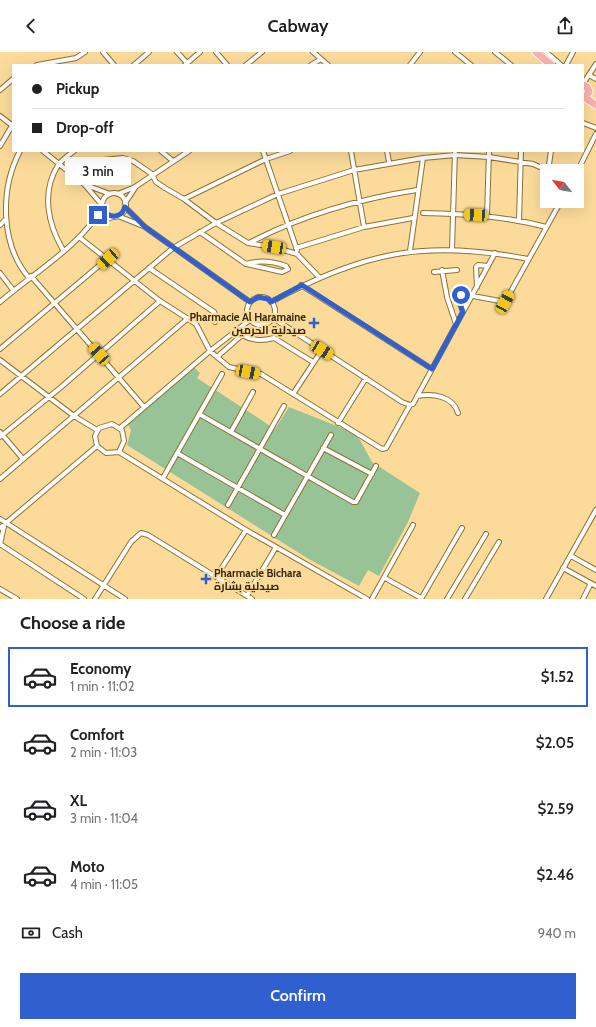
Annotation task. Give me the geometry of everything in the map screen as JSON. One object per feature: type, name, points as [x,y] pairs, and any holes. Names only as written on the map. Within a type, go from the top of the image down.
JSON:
[{"type":"main road","points":[[536,52],[550,64]]},
{"type":"main road","points":[[585,90],[596,99]]},
{"type":"main road","points":[[585,90],[596,105]]},
{"type":"street","points":[[52,63],[76,58],[85,52]]},
{"type":"street","points":[[103,52],[113,64]]},
{"type":"street","points":[[135,64],[149,52]]},
{"type":"street","points":[[177,52],[186,64],[200,52]]},
{"type":"street","points":[[216,52],[226,64]]},
{"type":"street","points":[[247,64],[262,52]]},
{"type":"street","points":[[314,52],[327,64]]},
{"type":"street","points":[[411,64],[420,52]]},
{"type":"street","points":[[455,52],[470,64]]},
{"type":"street","points":[[495,52],[510,64]]},
{"type":"street","points":[[546,52],[560,64]]},
{"type":"street","points":[[567,64],[573,52]]},
{"type":"street","points":[[313,64],[321,59]]},
{"type":"street","points":[[585,90],[589,76],[596,64]]},
{"type":"street","points":[[589,76],[596,79]]},
{"type":"street","points":[[0,90],[12,80]]},
{"type":"street","points":[[0,116],[12,124]]},
{"type":"street","points":[[584,123],[596,128]]},
{"type":"street","points":[[0,146],[12,127]]},
{"type":"street","points":[[581,164],[596,134]]},
{"type":"street","points":[[20,152],[8,181],[6,220],[12,253],[30,277],[144,407]]},
{"type":"street","points":[[44,152],[75,177],[86,184],[110,194],[118,194],[135,187],[152,174],[188,152]]},
{"type":"street","points":[[63,250],[51,226],[48,206],[50,190],[59,164],[73,152]]},
{"type":"street","points":[[162,152],[172,161]]},
{"type":"street","points":[[263,152],[297,254]]},
{"type":"street","points":[[184,199],[266,158],[287,152]]},
{"type":"street","points":[[351,152],[364,227]]},
{"type":"street","points":[[388,152],[389,162]]},
{"type":"street","points":[[487,216],[489,152]]},
{"type":"street","points":[[519,221],[521,152]]},
{"type":"street","points":[[549,164],[551,152]]},
{"type":"street","points":[[452,249],[455,153]]},
{"type":"street","points":[[0,394],[76,328],[173,248],[216,223],[278,194],[354,170],[389,162],[455,153],[521,162],[540,167]]},
{"type":"street","points":[[75,177],[91,163],[113,158],[124,158],[133,161],[152,174],[156,182],[184,199],[216,223],[248,243],[274,247],[297,254],[319,277]]},
{"type":"street","points":[[410,251],[413,218],[423,158]]},
{"type":"street","points":[[86,184],[107,214],[145,227]]},
{"type":"street","points":[[92,224],[122,213],[135,187]]},
{"type":"street","points":[[248,243],[288,223],[360,200],[417,190]]},
{"type":"street","points":[[0,302],[92,224],[102,206],[104,199],[110,194]]},
{"type":"street","points":[[118,194],[125,205],[145,227],[250,302]]},
{"type":"street","points":[[463,312],[458,296],[473,296],[505,302],[557,208]]},
{"type":"street","points":[[423,213],[487,216],[546,227]]},
{"type":"street","points":[[296,248],[364,227],[413,218]]},
{"type":"street","points":[[0,224],[6,220]]},
{"type":"street","points":[[200,232],[246,264],[282,272],[288,269],[286,266],[273,262],[255,261],[246,264]]},
{"type":"street","points":[[79,236],[160,301],[199,327],[210,351],[229,367],[261,374],[373,445],[384,449],[410,405],[413,404],[495,253]]},
{"type":"street","points":[[271,302],[319,277],[376,257],[410,251],[452,249],[495,253],[528,259]]},
{"type":"street","points":[[0,349],[108,259]]},
{"type":"street","points":[[477,288],[476,267],[478,265],[488,266]]},
{"type":"street","points":[[149,268],[214,312],[216,316],[215,322]]},
{"type":"street","points":[[434,272],[442,270],[457,270]]},
{"type":"street","points":[[442,270],[447,297],[456,324]]},
{"type":"street","points":[[0,273],[13,290]]},
{"type":"street","points":[[302,285],[432,369]]},
{"type":"street","points":[[258,297],[268,299],[271,302],[275,310],[272,318],[265,324],[260,325],[250,320],[247,310],[250,302],[258,297]]},
{"type":"street","points":[[23,458],[1,435],[48,397],[160,301]]},
{"type":"street","points":[[272,318],[402,402],[410,405]]},
{"type":"street","points":[[0,479],[117,377],[187,319]]},
{"type":"street","points":[[120,428],[210,351],[250,320]]},
{"type":"street","points":[[237,330],[251,340],[264,341],[274,338],[313,362]]},
{"type":"street","points":[[217,357],[242,335]]},
{"type":"street","points":[[292,394],[322,350]]},
{"type":"street","points":[[0,360],[74,416],[97,430]]},
{"type":"street","points":[[163,478],[222,374]]},
{"type":"street","points":[[338,423],[366,378]]},
{"type":"street","points":[[231,432],[253,392]]},
{"type":"street","points":[[417,396],[431,394],[447,399],[456,406],[458,413]]},
{"type":"street","points":[[228,505],[284,406]]},
{"type":"street","points":[[199,414],[353,502],[356,502],[376,466]]},
{"type":"street","points":[[119,452],[124,437],[120,428],[116,425],[107,424],[97,430],[95,436],[97,446],[106,453],[119,452],[246,530],[368,599]]},
{"type":"street","points":[[274,535],[330,435]]},
{"type":"street","points":[[84,599],[0,544],[4,526],[97,446]]},
{"type":"street","points":[[323,448],[372,474]]},
{"type":"street","points":[[177,453],[285,515]]},
{"type":"street","points":[[546,599],[594,517],[596,510]]},
{"type":"street","points":[[0,519],[4,526],[125,599]]},
{"type":"street","points":[[372,599],[413,525]]},
{"type":"street","points":[[385,578],[421,598],[462,528]]},
{"type":"street","points":[[216,577],[246,530]]},
{"type":"street","points":[[95,599],[102,585],[135,537],[141,533],[148,534],[252,599]]},
{"type":"street","points":[[447,599],[486,534]]},
{"type":"street","points":[[465,599],[499,542]]},
{"type":"street","points":[[247,596],[276,547]]},
{"type":"street","points":[[570,556],[596,570]]},
{"type":"street","points":[[563,568],[596,586]]},
{"type":"street","points":[[583,599],[591,583]]},
{"type":"street","points":[[0,588],[17,599]]},
{"type":"green space","points":[[194,367],[200,373],[197,378],[275,429],[289,407],[352,432],[360,440],[372,462],[420,493],[408,522],[379,576],[368,570],[359,586],[307,558],[127,445],[131,430],[127,423]]},
{"type":"place","name":"Pharmacie Al Haramaine صيدلية الحرمين","points":[[314,323]]},
{"type":"place","name":"Pharmacie Bichara صيدلية بشارة","points":[[206,579]]},
{"type":"route","points":[[98,215],[102,207],[109,216],[118,216],[124,212],[125,207],[145,227],[250,302],[258,297],[263,297],[271,302],[302,285],[432,369],[463,312],[458,298],[458,296],[461,295]]}]
